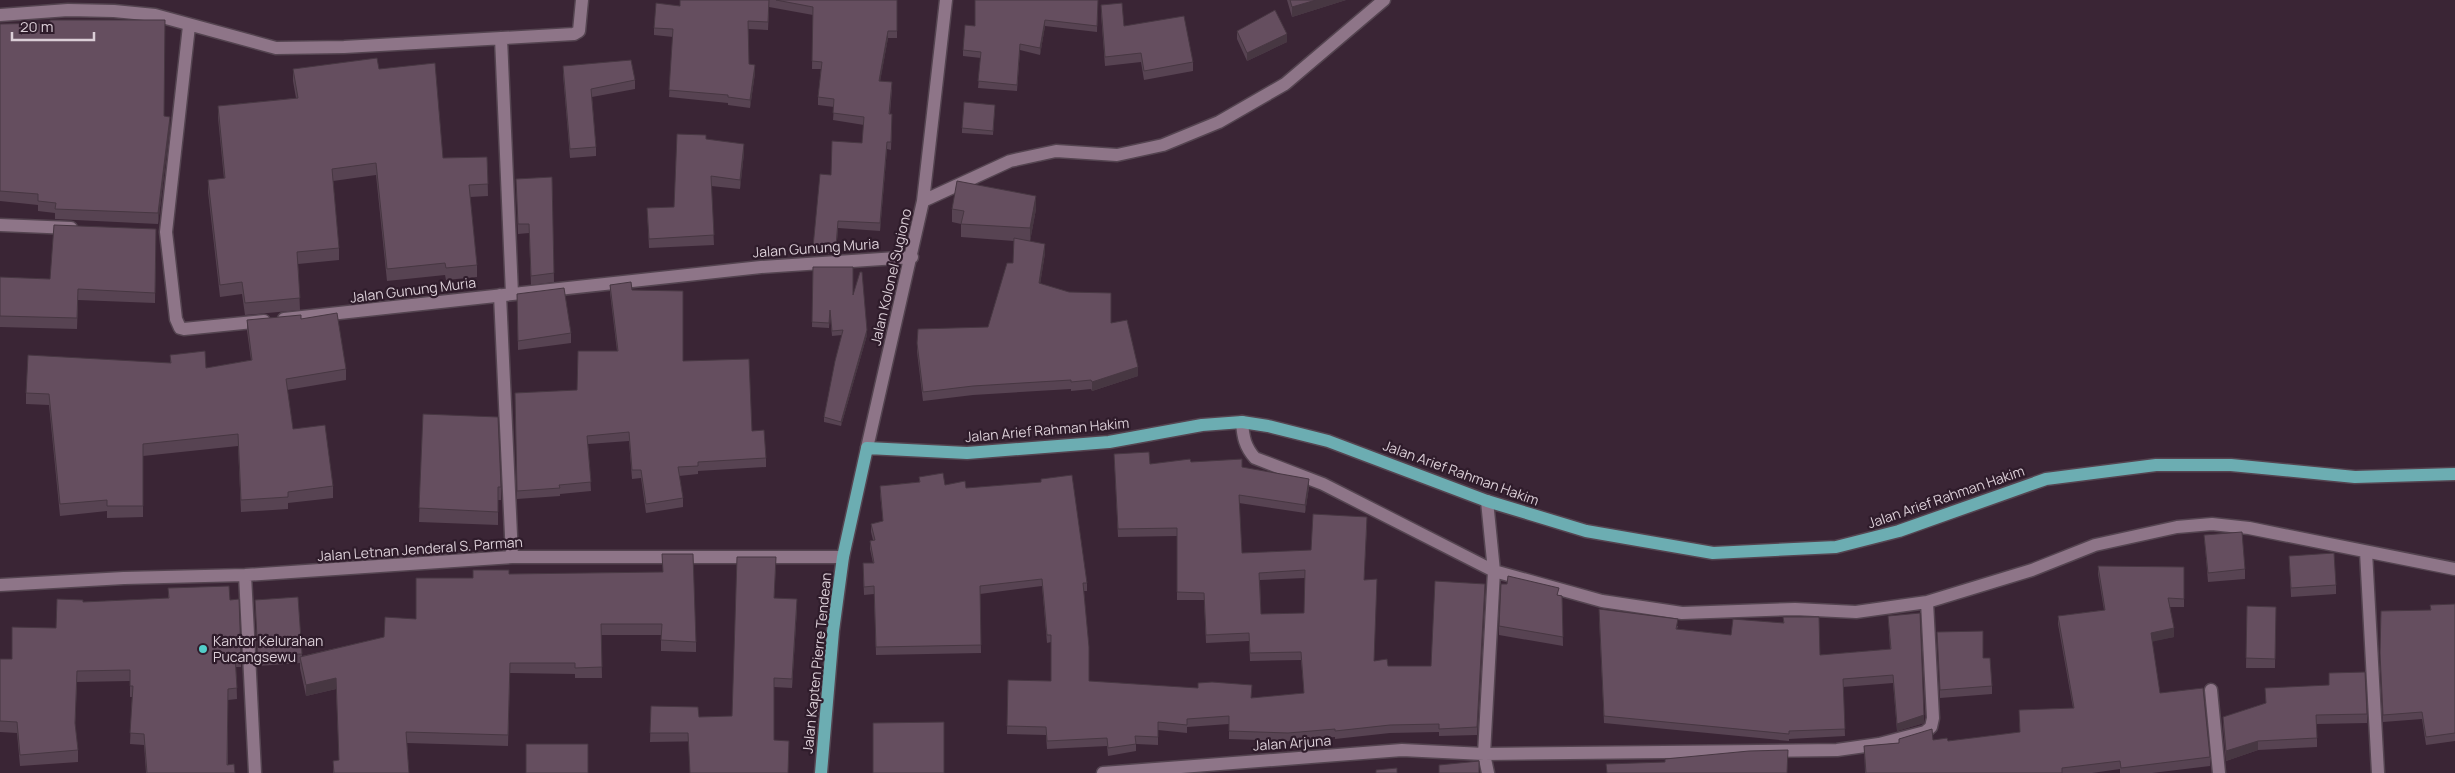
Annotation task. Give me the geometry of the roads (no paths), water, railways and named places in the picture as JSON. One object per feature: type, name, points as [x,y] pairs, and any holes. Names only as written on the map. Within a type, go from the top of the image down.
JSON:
[{"type":"main road","name":"Jalan Arief Rahman Hakim","points":[[868,448],[976,452],[1109,442],[1202,425],[1242,422],[1268,426],[1328,441],[1487,501],[1586,531],[1713,553],[1836,547],[1899,531],[2046,479],[2156,465],[2231,465],[2355,477],[2455,474]]},
{"type":"main road","name":"Jalan Kolonel Sugiono","points":[[843,557],[868,448]]},
{"type":"main road","name":"Jalan Kapten Pierre Tendean","points":[[821,773],[833,631],[843,557]]},
{"type":"street","points":[[0,15],[68,10],[114,11],[155,15],[189,26],[276,48],[344,47],[574,34],[580,31],[582,0]]},
{"type":"street","name":"Jalan Kolonel Sugiono","points":[[868,448],[923,202],[946,0]]},
{"type":"street","points":[[923,202],[1010,162],[1056,151],[1117,155],[1163,146],[1219,122],[1284,84],[1384,0]]},
{"type":"street","name":"Jalan Gunung Muria","points":[[189,26],[161,232],[176,319],[180,328],[433,304],[506,294],[762,267],[912,257]]},
{"type":"street","points":[[501,38],[512,556]]},
{"type":"street","points":[[0,225],[88,228]]},
{"type":"street","points":[[1242,422],[1243,436],[1248,450],[1254,458],[1323,484],[1494,571],[1602,600],[1682,614],[1795,609],[1856,612],[1927,602],[2032,570],[2095,545],[2177,527],[2212,524],[2249,528],[2455,569]]},
{"type":"street","points":[[1487,501],[1494,571],[1484,754],[1488,773]]},
{"type":"street","points":[[2366,552],[2378,773]]},
{"type":"street","name":"Jalan Letnan Jenderal S. Parman","points":[[0,585],[124,578],[245,576],[512,556],[843,557]]},
{"type":"street","points":[[245,576],[255,773]]},
{"type":"street","name":"Jalan Arjuna","points":[[1103,773],[1402,750],[1484,754],[1837,750],[1879,744],[1925,732],[1931,727],[1933,718],[1927,602]]},
{"type":"street","points":[[2211,690],[2219,773]]},
{"type":"place","name":"Kantor Kelurahan Pucangsewu","points":[[203,649]]}]
